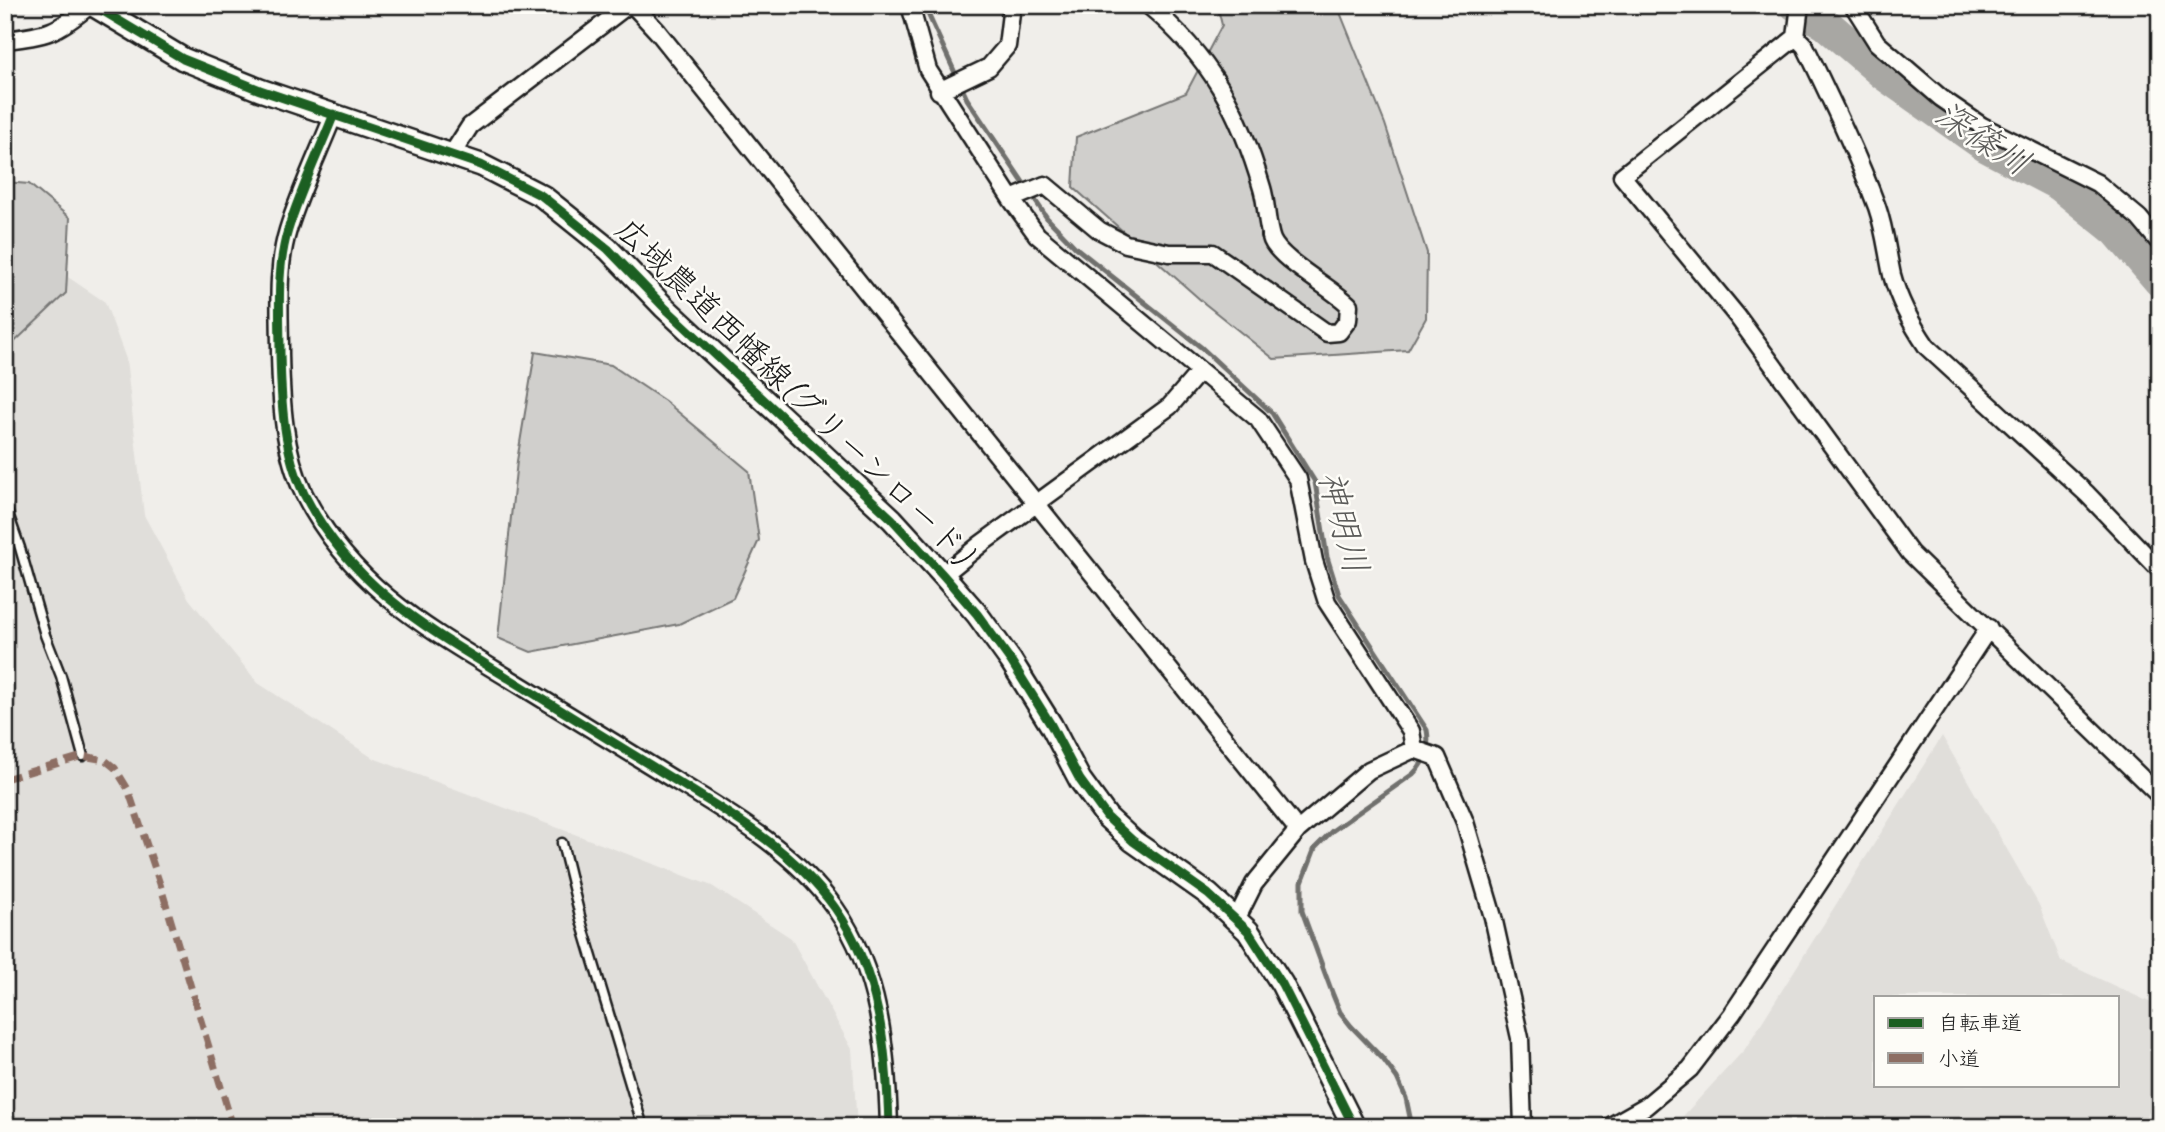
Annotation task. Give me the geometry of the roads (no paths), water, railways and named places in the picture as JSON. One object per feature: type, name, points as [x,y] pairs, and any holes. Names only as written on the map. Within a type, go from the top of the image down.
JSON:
[{"type":"street","points":[[5,40],[39,37],[62,27],[91,5]]},
{"type":"street","name":"広域農道西幡線(グリーンロード)","points":[[91,5],[183,59],[260,90],[481,165],[542,196],[608,249],[664,307],[892,519],[943,575],[977,614],[1012,661],[1051,725],[1080,780],[1107,817],[1133,841],[1176,870],[1237,918],[1282,984],[1354,1127]]},
{"type":"street","points":[[452,153],[470,126],[630,5],[667,43],[1298,830]]},
{"type":"street","points":[[910,5],[928,70],[944,89],[1037,235],[1258,419],[1288,463],[1298,480],[1314,561],[1327,603],[1411,732],[1414,749]]},
{"type":"street","points":[[944,89],[989,66],[1007,46],[1012,5]]},
{"type":"street","points":[[1014,198],[1045,185],[1098,230],[1126,244],[1169,253],[1213,253],[1327,333],[1339,332],[1348,320],[1349,305],[1284,256],[1272,241],[1263,192],[1251,153],[1229,99],[1205,64],[1148,5]]},
{"type":"street","points":[[1801,5],[1796,37],[1622,176],[1737,317],[1910,553],[2160,796]]},
{"type":"street","points":[[1853,5],[1877,43],[1924,85],[1982,126],[2097,183],[2139,218],[2160,243]]},
{"type":"street","points":[[1796,37],[1805,46],[1865,178],[1885,235],[1899,295],[1927,347],[2087,494],[2160,570]]},
{"type":"street","points":[[334,114],[288,231],[279,284],[281,399],[289,453],[303,492],[328,536],[354,568],[384,596],[455,645],[744,823],[805,872],[836,909],[856,944],[874,990],[887,1068],[889,1127]]},
{"type":"street","points":[[943,575],[1034,503],[1170,406],[1200,371]]},
{"type":"street","points":[[1609,1127],[1646,1106],[1689,1069],[1732,1014],[1989,628]]},
{"type":"street","points":[[1237,918],[1254,884],[1298,830],[1369,770],[1414,749],[1437,757],[1465,822],[1493,917],[1520,1038],[1523,1127]]},
{"type":"lane","points":[[5,505],[45,635],[61,676],[83,756]]},
{"type":"lane","points":[[562,843],[582,924],[643,1127]]},
{"type":"waterway","name":"神明川","points":[[928,5],[929,16],[967,99],[1047,218],[1075,247],[1202,348],[1272,413],[1315,482],[1327,557],[1339,595],[1427,730],[1427,748],[1413,774],[1332,831],[1315,848],[1302,882],[1302,911],[1340,1012],[1397,1078],[1406,1098],[1412,1127]]},
{"type":"waterway","name":"深篠川","points":[[1796,5],[1827,25],[1884,74],[1986,146],[2060,185],[2117,231],[2160,281]]}]
